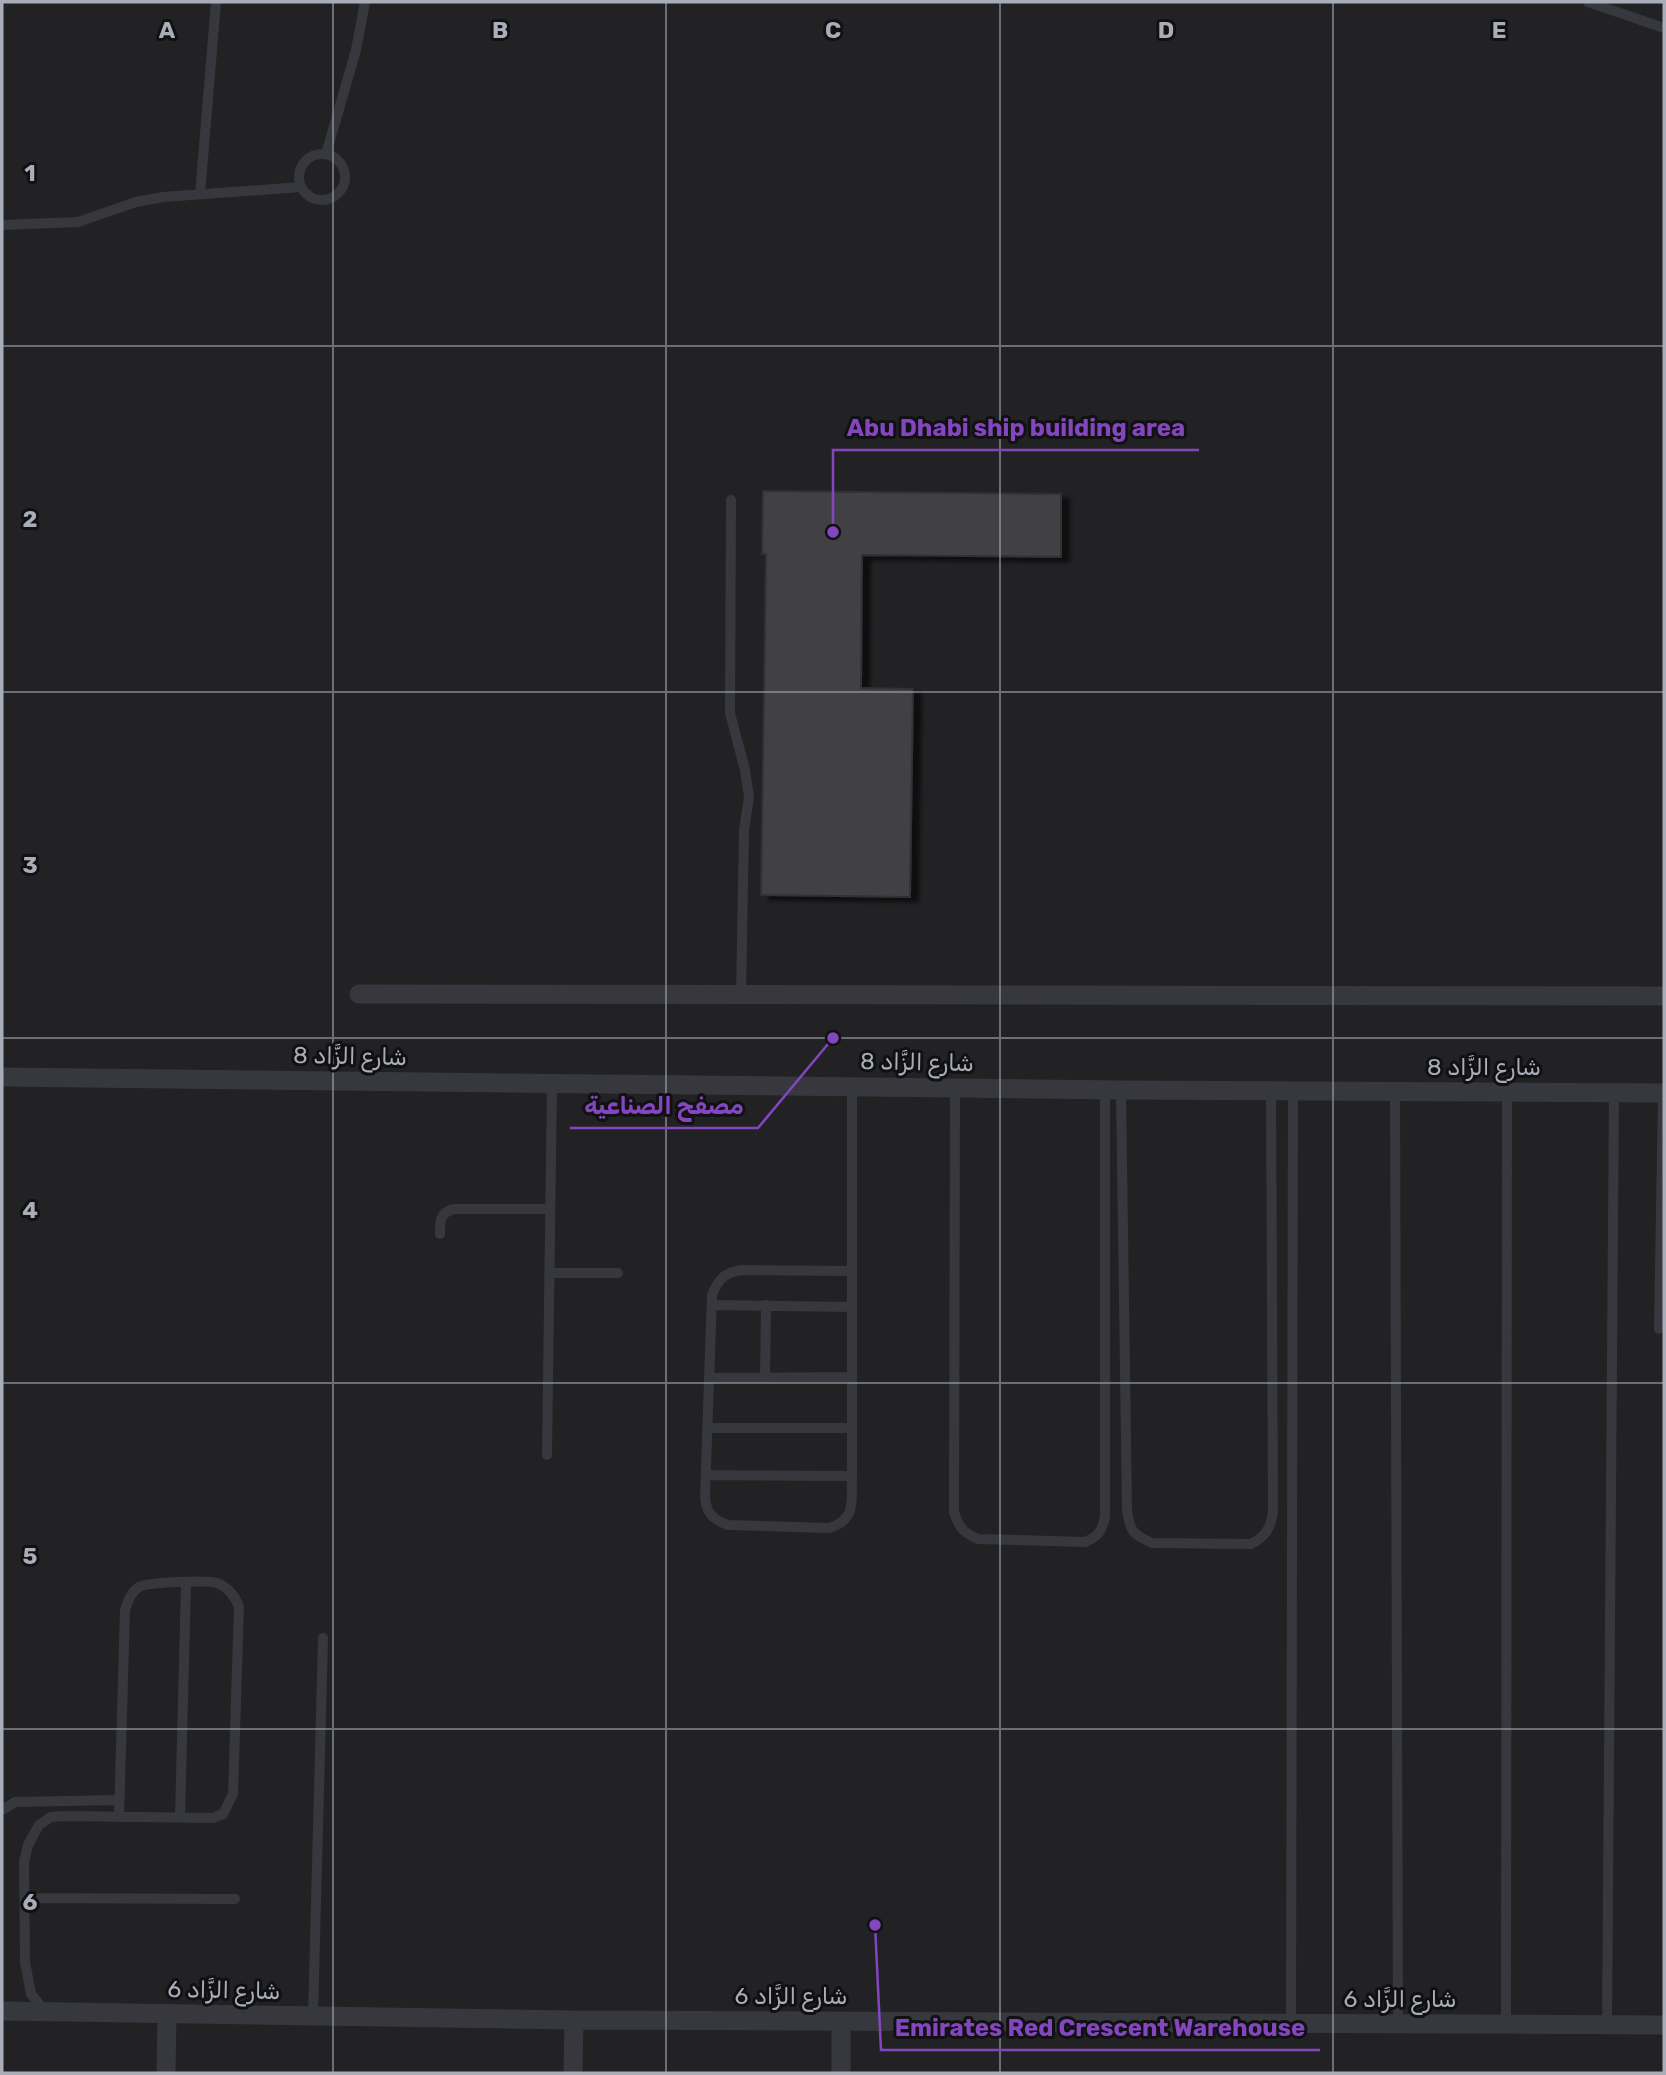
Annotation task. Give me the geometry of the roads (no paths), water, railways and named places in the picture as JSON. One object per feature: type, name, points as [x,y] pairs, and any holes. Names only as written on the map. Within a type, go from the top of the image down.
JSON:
[{"type":"street","points":[[359,994],[1664,996]]},
{"type":"street","name":"شارع الزَّاد 8","points":[[2,1077],[1663,1093]]},
{"type":"street","name":"شارع الزَّاد 6","points":[[2,2011],[573,2020],[1664,2025]]},
{"type":"street","points":[[166,2073],[167,2014]]},
{"type":"street","points":[[573,2020],[573,2073]]},
{"type":"street","points":[[841,2021],[841,2073]]},
{"type":"lane","points":[[200,194],[216,2]]},
{"type":"lane","points":[[326,154],[356,50],[365,2]]},
{"type":"lane","points":[[1588,2],[1664,28]]},
{"type":"lane","points":[[317,154],[326,154],[340,163],[344,170],[342,187],[330,199],[321,200],[306,194],[301,187],[299,170],[303,163],[317,154]]},
{"type":"lane","points":[[2,225],[66,224],[91,219],[150,199],[301,187]]},
{"type":"lane","points":[[731,500],[730,700],[749,797],[744,831],[741,995]]},
{"type":"lane","points":[[547,1455],[552,1082]]},
{"type":"lane","points":[[852,1086],[852,1271],[852,1476],[848,1518],[829,1528],[728,1525],[714,1520],[706,1508],[706,1475],[712,1295],[718,1281],[729,1272],[852,1271]]},
{"type":"lane","points":[[955,1087],[954,1512],[959,1527],[965,1534],[978,1539],[1085,1542],[1102,1530],[1105,1517],[1113,1089]]},
{"type":"lane","points":[[1113,1089],[1127,1510],[1130,1529],[1152,1543],[1251,1544],[1262,1538],[1271,1527],[1273,1511],[1271,1090]]},
{"type":"lane","points":[[1291,2023],[1293,1090]]},
{"type":"lane","points":[[1395,1091],[1398,2024]]},
{"type":"lane","points":[[1506,2024],[1507,1092]]},
{"type":"lane","points":[[1607,2025],[1614,1092]]},
{"type":"lane","points":[[1659,1329],[1663,1093]]},
{"type":"lane","points":[[440,1234],[440,1218],[446,1210],[550,1209]]},
{"type":"lane","points":[[549,1273],[618,1273]]},
{"type":"lane","points":[[712,1305],[852,1307]]},
{"type":"lane","points":[[765,1378],[766,1306]]},
{"type":"lane","points":[[709,1378],[852,1377]]},
{"type":"lane","points":[[708,1428],[852,1428]]},
{"type":"lane","points":[[706,1475],[852,1476]]},
{"type":"lane","points":[[45,2011],[31,1994],[27,1978],[24,1898],[24,1862],[28,1845],[39,1825],[51,1817],[65,1816],[119,1817],[180,1818],[213,1818],[223,1814],[233,1794],[239,1606],[235,1596],[215,1583],[148,1583],[137,1588],[130,1596],[125,1610],[119,1817]]},
{"type":"lane","points":[[180,1818],[186,1583]]},
{"type":"lane","points":[[313,2016],[323,1638]]},
{"type":"lane","points":[[2,1810],[16,1802],[120,1800]]},
{"type":"lane","points":[[24,1898],[235,1899]]},
{"type":"place","name":"Abu Dhabi ship building area","points":[[833,532]]},
{"type":"place","name":"مصفح الصناعية","points":[[833,1038]]},
{"type":"place","name":"Emirates Red Crescent Warehouse","points":[[875,1925]]}]
